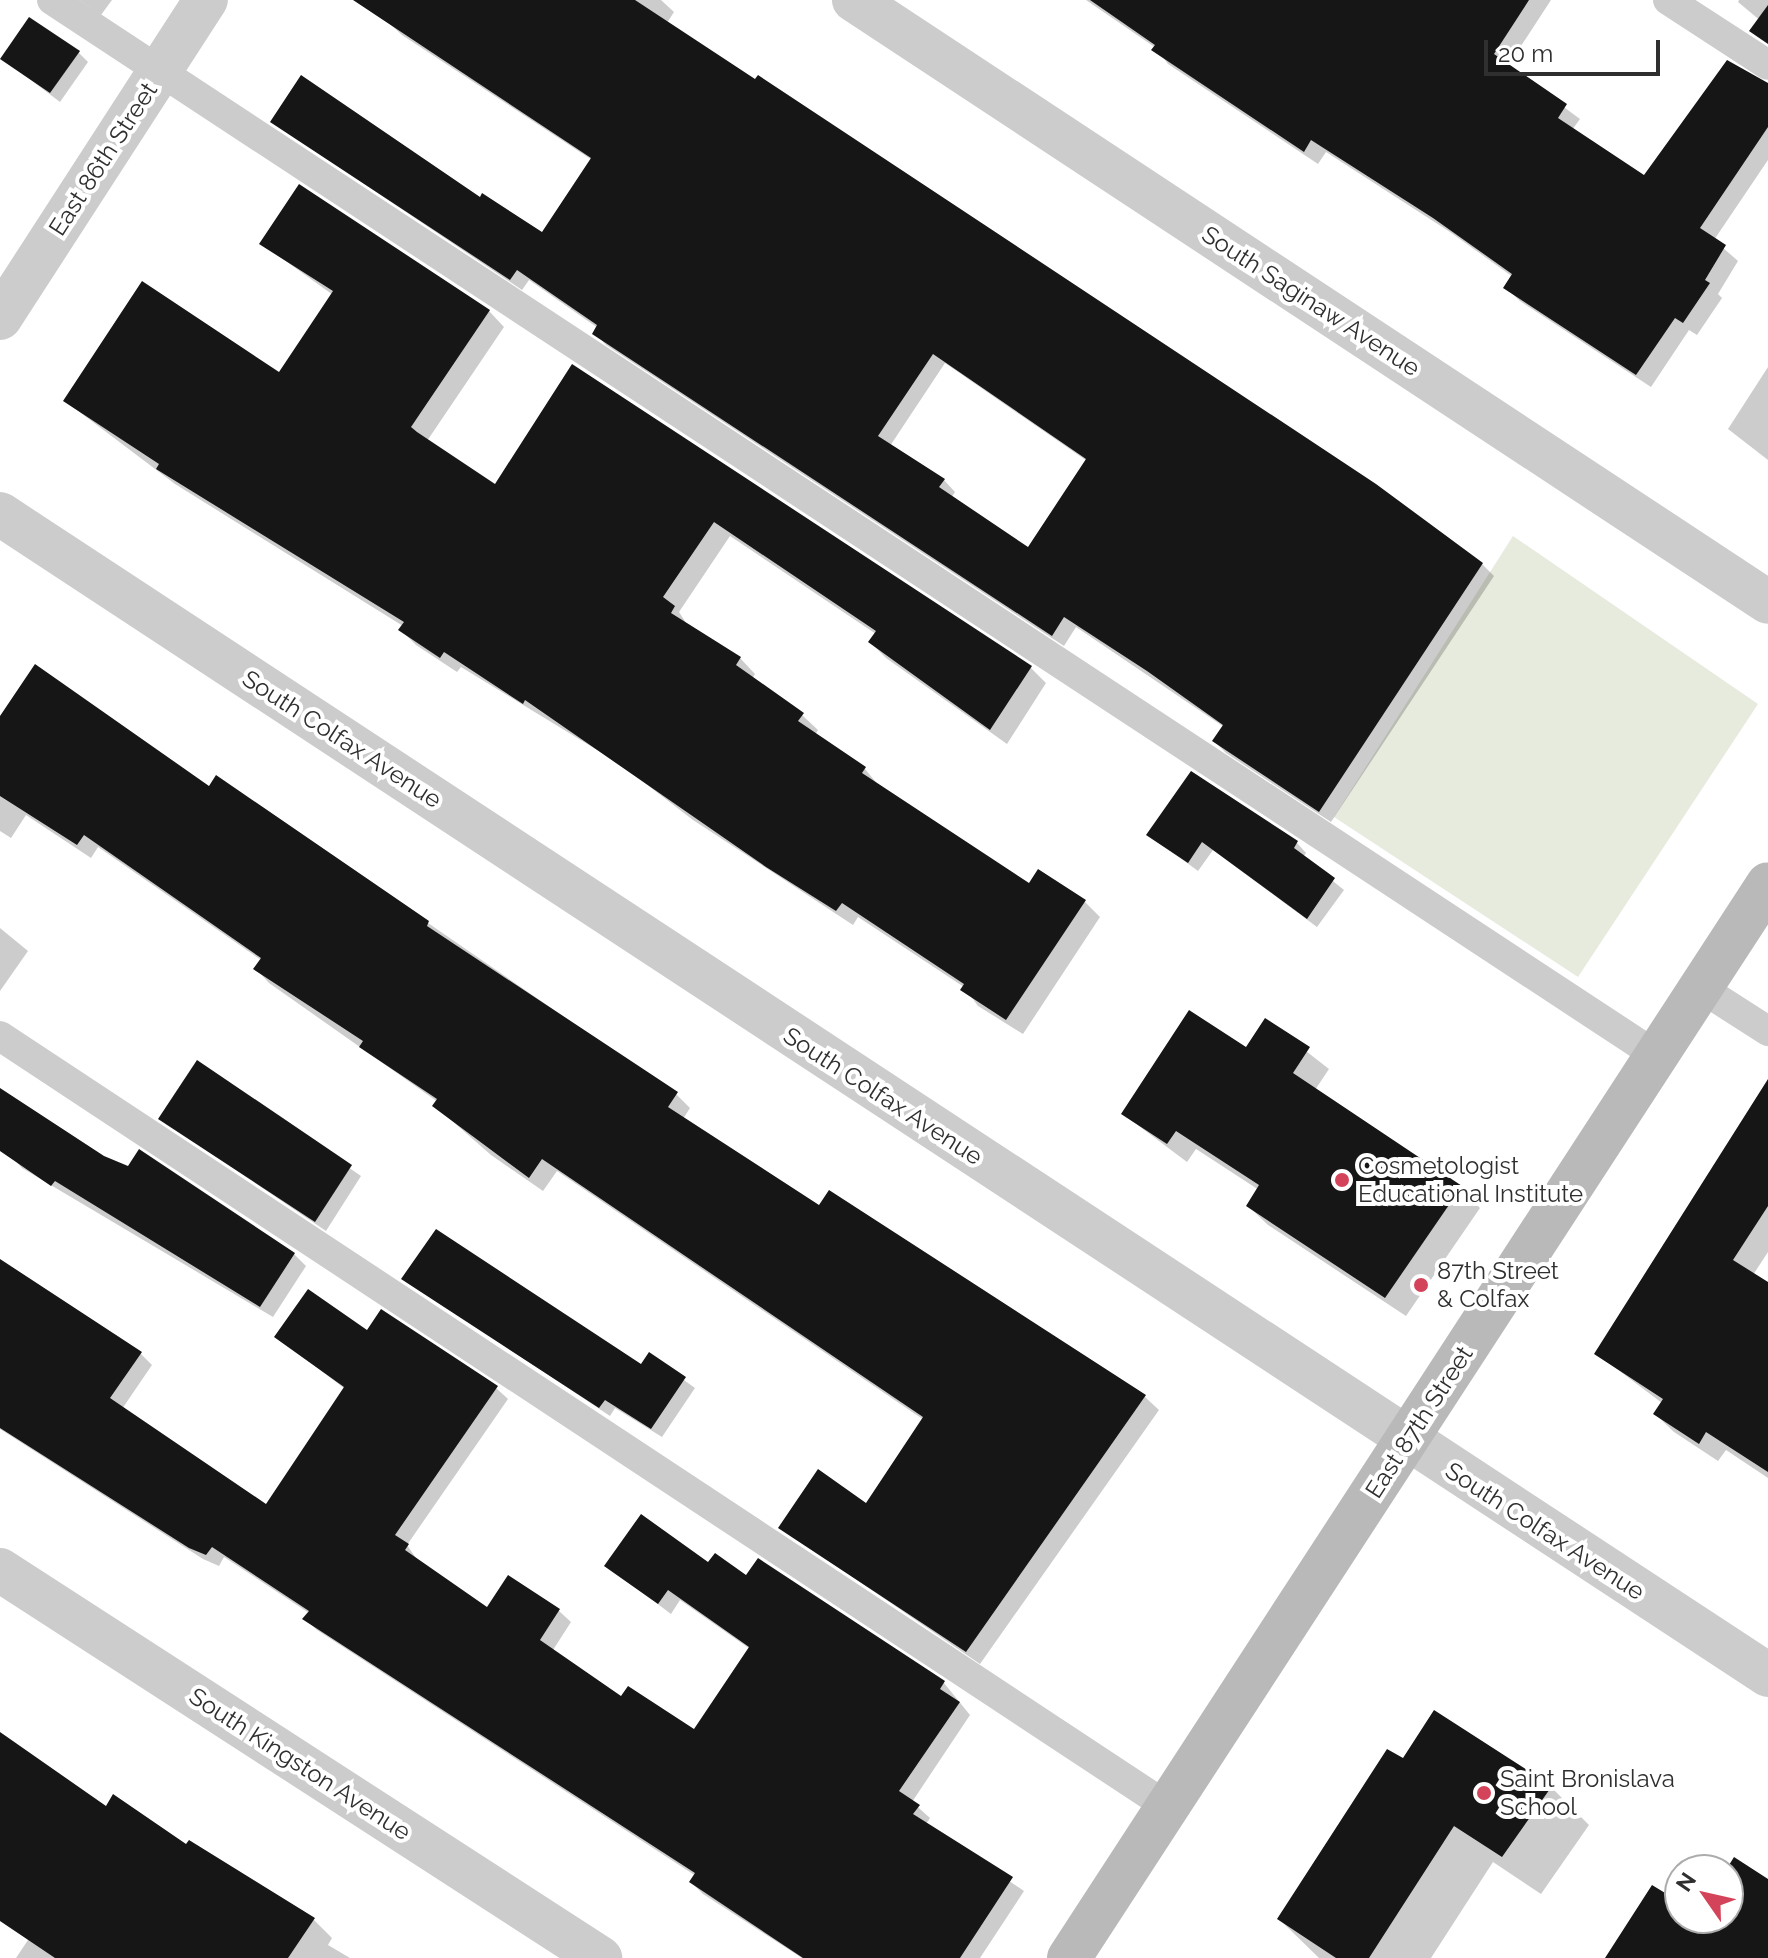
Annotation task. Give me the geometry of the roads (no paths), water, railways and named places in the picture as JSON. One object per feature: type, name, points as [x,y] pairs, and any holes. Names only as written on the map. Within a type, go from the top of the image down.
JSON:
[{"type":"main road","name":"East 87th Street","points":[[1071,1957],[1768,884]]},
{"type":"street","name":"East 86th Street","points":[[0,318],[206,0]]},
{"type":"street","name":"South Saginaw Avenue","points":[[854,0],[1768,602]]},
{"type":"street","name":"South Colfax Avenue","points":[[0,514],[1406,1442],[1768,1675]]},
{"type":"street","name":"South Kingston Avenue","points":[[0,1570],[600,1958]]},
{"type":"lane","points":[[52,0],[1657,1056]]},
{"type":"lane","points":[[1668,0],[1768,65]]},
{"type":"lane","points":[[1701,988],[1768,1031]]},
{"type":"lane","points":[[0,1036],[1168,1807]]},
{"type":"place","name":"Cosmetologist Educational Institute","points":[[1342,1180]]},
{"type":"place","name":"87th Street & Colfax","points":[[1421,1285]]},
{"type":"place","name":"Saint Bronislava School","points":[[1484,1793]]}]
